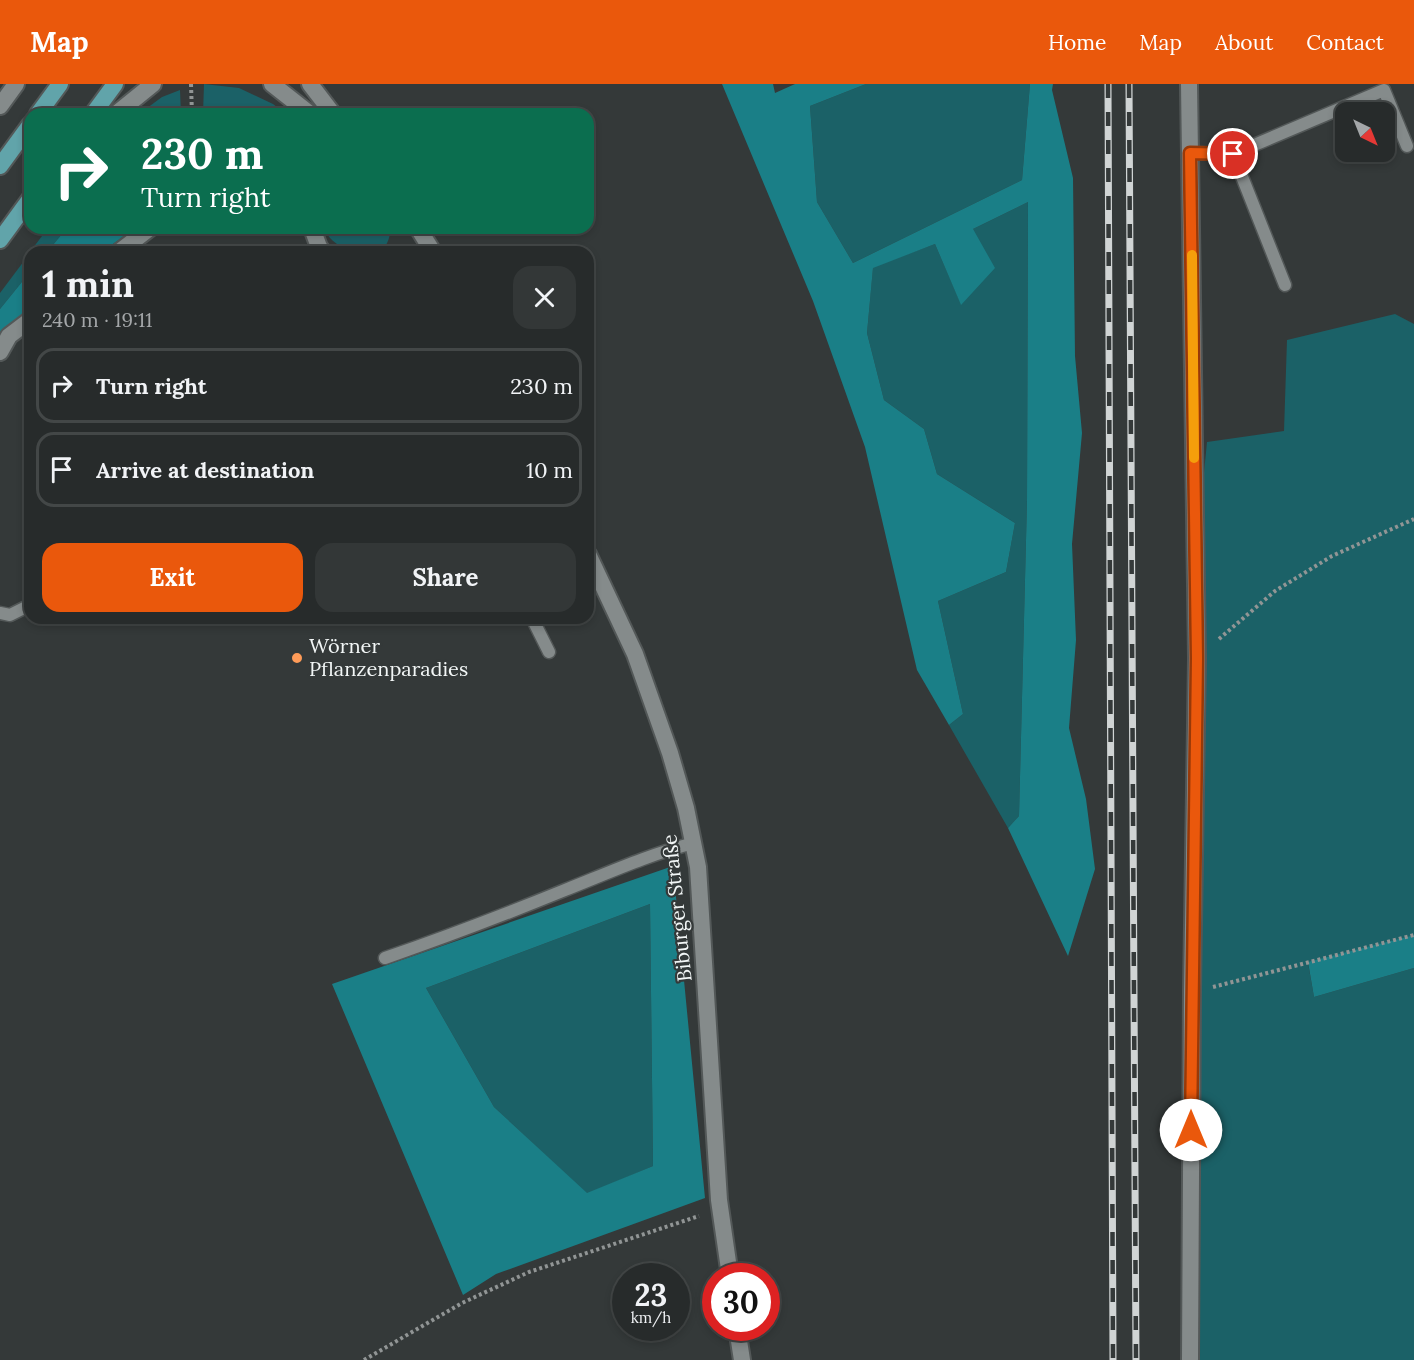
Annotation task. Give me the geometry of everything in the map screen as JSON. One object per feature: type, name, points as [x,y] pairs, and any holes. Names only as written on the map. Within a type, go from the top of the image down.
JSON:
[{"type":"main road","points":[[42,108],[60,84]]},
{"type":"main road","points":[[97,108],[115,84]]},
{"type":"main road","points":[[0,166],[24,133]]},
{"type":"main road","points":[[0,240],[24,208]]},
{"type":"street","points":[[0,106],[16,84]]},
{"type":"street","points":[[123,108],[153,84]]},
{"type":"street","points":[[272,84],[302,108]]},
{"type":"street","points":[[310,84],[328,108]]},
{"type":"street","points":[[1190,84],[1197,658],[1190,1360]]},
{"type":"street","points":[[127,246],[142,234]]},
{"type":"street","points":[[0,352],[9,336],[24,325]]},
{"type":"street","name":"Biburger Straße","points":[[594,567],[635,654],[670,753],[694,843],[698,867],[720,1212],[728,1263]]},
{"type":"street","points":[[739,1341],[742,1360]]},
{"type":"lane","points":[[1190,153],[1233,154],[1384,90],[1407,146]]},
{"type":"lane","points":[[1233,154],[1285,285]]},
{"type":"lane","points":[[0,613],[10,615],[24,608]]},
{"type":"lane","points":[[535,624],[549,652]]},
{"type":"lane","points":[[385,958],[441,939],[631,864],[694,843]]},
{"type":"path","points":[[191,84],[192,108]]},
{"type":"path","points":[[1197,658],[1275,591],[1332,556],[1414,519]]},
{"type":"path","points":[[1192,992],[1414,935]]},
{"type":"path","points":[[364,1360],[462,1303],[529,1272],[699,1216],[720,1212]]},
{"type":"shaded area","points":[[204,84],[239,88],[278,108],[203,108]]},
{"type":"shaded area","points":[[722,84],[773,84],[775,93],[795,84],[866,84],[810,106],[817,202],[853,263],[1022,180],[1030,84],[1053,84],[1052,90],[1073,178],[1075,356],[1082,433],[1072,544],[1076,640],[1069,728],[1086,799],[1095,869],[1068,956],[1008,828],[1019,816],[1027,501],[1028,202],[973,229],[995,268],[961,305],[935,244],[873,268],[867,333],[884,400],[924,429],[937,474],[1015,523],[1006,572],[938,601],[963,714],[949,725],[917,670],[865,447],[813,301]]},
{"type":"shaded area","points":[[866,84],[1030,84],[1022,180],[853,263],[817,202],[810,106]]},
{"type":"shaded area","points":[[180,90],[181,108],[147,108],[162,97]]},
{"type":"shaded area","points":[[1028,202],[1027,501],[1019,816],[1008,828],[949,725],[963,714],[938,601],[1006,572],[1015,523],[937,474],[924,429],[884,400],[867,333],[873,267],[935,244],[961,304],[973,229]]},
{"type":"shaded area","points":[[44,234],[62,234],[52,246],[34,246]]},
{"type":"shaded area","points":[[62,234],[127,234],[110,246],[52,246]]},
{"type":"shaded area","points":[[390,234],[385,246],[341,246],[328,235]]},
{"type":"shaded area","points":[[24,261],[24,279],[0,309],[0,293]]},
{"type":"shaded area","points":[[24,279],[24,314],[0,334],[0,309]]},
{"type":"shaded area","points":[[1395,314],[1414,324],[1414,935],[1308,963],[1314,997],[1414,968],[1414,1360],[1200,1360],[1199,1097],[1203,904],[1202,493],[1207,442],[1284,431],[1287,340]]},
{"type":"shaded area","points":[[673,866],[705,1198],[496,1274],[463,1295],[332,984]],"holes":[[[650,904],[653,1166],[587,1193],[494,1107],[426,988]]]},
{"type":"shaded area","points":[[650,904],[653,1166],[587,1194],[494,1107],[426,988]]},
{"type":"shaded area","points":[[1414,935],[1414,968],[1314,997],[1308,962]]},
{"type":"railway","points":[[1108,84],[1113,1360]]},
{"type":"railway","points":[[1129,84],[1136,1360]]},
{"type":"slow traffic","points":[[1192,255],[1194,458]]},
{"type":"place","name":"Wörner Pflanzenparadies","points":[[297,658]]},
{"type":"route","points":[[1191,1130],[1197,658],[1190,153],[1233,154]]}]
